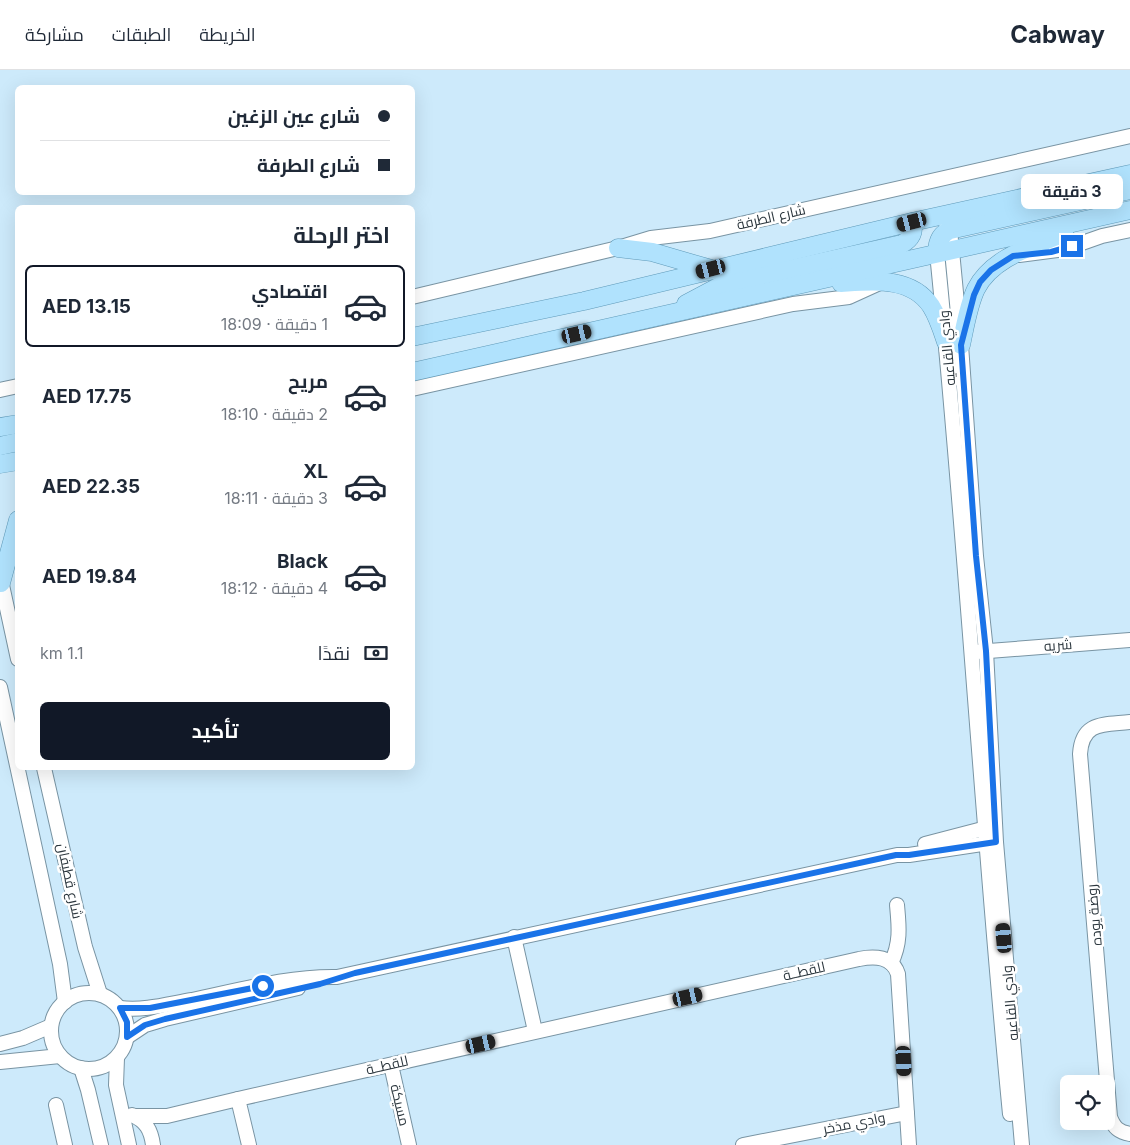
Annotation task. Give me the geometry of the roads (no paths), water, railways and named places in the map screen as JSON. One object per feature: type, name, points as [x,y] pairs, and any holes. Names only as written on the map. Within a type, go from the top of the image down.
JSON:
[{"type":"main road","points":[[415,336],[584,301],[912,222],[1130,174]]},
{"type":"main road","points":[[945,252],[939,239],[950,230],[1130,190]]},
{"type":"main road","points":[[415,371],[1130,210]]},
{"type":"main road","points":[[954,344],[977,288],[991,270],[1013,256],[1097,218]]},
{"type":"main road","points":[[668,314],[728,283],[902,244],[911,236],[912,222]]},
{"type":"main road","points":[[618,248],[652,252],[711,269]]},
{"type":"main road","points":[[788,287],[882,282],[902,285],[923,297],[954,344]]},
{"type":"main road","points":[[0,427],[15,424]]},
{"type":"main road","points":[[0,446],[15,443]]},
{"type":"main road","points":[[0,464],[15,462]]},
{"type":"main road","points":[[1,580],[15,531]]},
{"type":"street","name":"شارع الطرفة","points":[[415,297],[618,248],[651,238],[710,231],[1130,136]]},
{"type":"street","points":[[932,218],[945,222],[950,230]]},
{"type":"street","points":[[1013,256],[1065,249],[1102,236],[1130,230]]},
{"type":"street","name":"وادي القاعيه","points":[[945,252],[976,556],[979,652],[1013,1145]]},
{"type":"street","points":[[415,388],[792,304],[843,299],[863,292],[882,282]]},
{"type":"street","points":[[0,390],[15,387]]},
{"type":"street","points":[[1,580],[15,645]]},
{"type":"street","name":"شريه","points":[[979,652],[1130,640]]},
{"type":"street","points":[[0,687],[15,756]]},
{"type":"street","name":"روضة يوده","points":[[1130,722],[1097,725],[1090,728],[1083,738],[1080,754],[1110,1117],[1114,1127],[1130,1134]]},
{"type":"street","points":[[18,770],[60,964],[65,1002]]},
{"type":"street","name":"شارع قطيفان","points":[[44,770],[85,947],[100,994]]},
{"type":"street","points":[[896,855],[911,848],[990,827]]},
{"type":"street","points":[[127,1037],[145,1025],[165,1019],[320,984],[337,977],[514,937],[896,855],[909,855],[991,843]]},
{"type":"street","name":"وادي القاعيه","points":[[991,843],[1022,1145]]},
{"type":"street","points":[[897,905],[899,937],[897,950],[891,963],[898,974],[909,1145]]},
{"type":"street","points":[[514,937],[535,1031]]},
{"type":"street","name":"للقطــة","points":[[128,1113],[167,1116],[859,959],[878,956],[891,963]]},
{"type":"street","points":[[120,1008],[150,1008],[273,984],[322,977],[337,977]]},
{"type":"street","points":[[83,993],[100,994],[120,1008],[127,1022],[127,1037],[122,1052],[117,1058],[100,1068],[82,1068],[66,1062],[60,1056],[53,1042],[51,1026],[57,1011],[75,995],[83,993]]},
{"type":"street","points":[[0,1044],[23,1038],[51,1026]]},
{"type":"street","points":[[0,1062],[60,1056]]},
{"type":"street","points":[[117,1058],[116,1085],[128,1113],[129,1145]]},
{"type":"street","name":"مسيكة","points":[[391,1065],[408,1145]]},
{"type":"street","points":[[82,1068],[101,1145]]},
{"type":"street","points":[[238,1099],[248,1145]]},
{"type":"street","points":[[56,1105],[65,1145]]},
{"type":"street","points":[[128,1113],[144,1122],[149,1130],[153,1145]]},
{"type":"street","name":"وادي مذخر","points":[[743,1145],[907,1113]]},
{"type":"street","name":"للقطــة","points":[[149,1130],[167,1116]]}]
